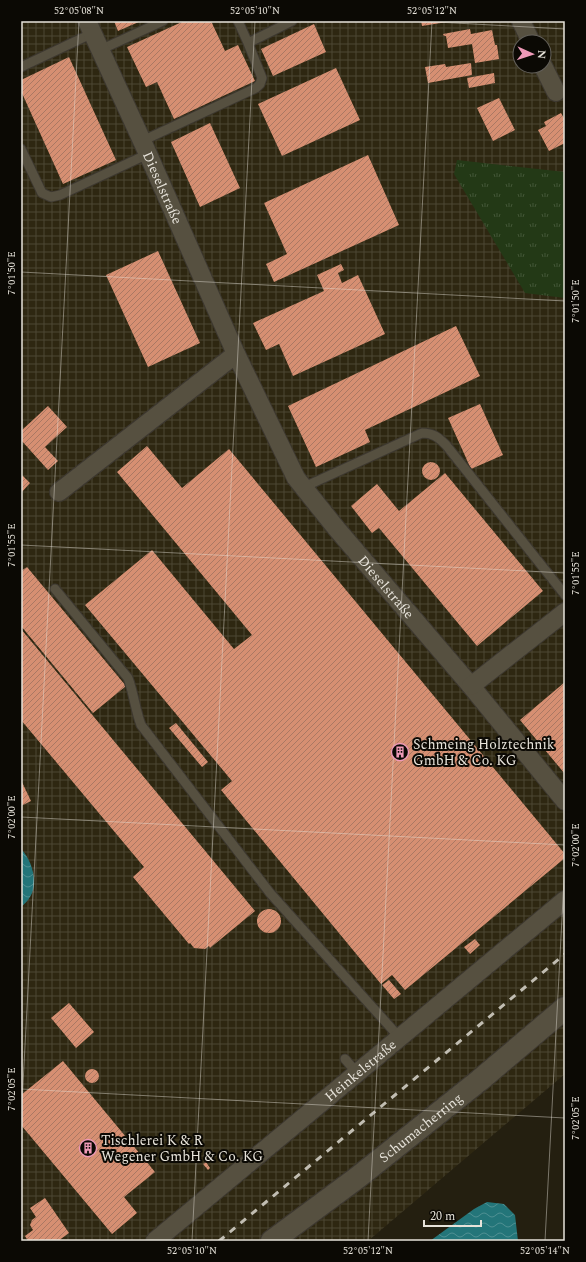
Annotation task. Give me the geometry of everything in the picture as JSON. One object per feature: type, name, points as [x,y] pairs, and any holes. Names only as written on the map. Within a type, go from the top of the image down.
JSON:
[{"type":"main road","name":"Schumacherring","points":[[272,1241],[357,1178],[480,1080],[565,1008]]},
{"type":"street","points":[[521,21],[527,34]]},
{"type":"street","name":"Dieselstraße","points":[[90,27],[236,354],[296,478],[336,528],[471,686],[565,801]]},
{"type":"street","points":[[547,74],[556,92]]},
{"type":"street","points":[[59,492],[236,354]]},
{"type":"street","points":[[471,686],[565,612]]},
{"type":"street","name":"Heinkelstraße","points":[[155,1241],[565,900]]},
{"type":"lane","points":[[100,50],[164,21]]},
{"type":"lane","points":[[21,149],[42,194],[50,197],[60,195],[256,88],[260,84],[262,78],[238,21]]},
{"type":"lane","points":[[248,43],[292,21]]},
{"type":"lane","points":[[21,67],[90,27]]},
{"type":"lane","points":[[304,487],[422,433],[430,433],[438,437],[446,445],[565,595]]},
{"type":"lane","points":[[55,589],[128,678],[141,725],[270,893],[400,1038]]},
{"type":"lane","points":[[345,1059],[357,1073]]},
{"type":"shaded area","points":[[21,21],[565,21],[565,1074],[368,1241],[21,1241]]},
{"type":"green space","points":[[457,160],[565,172],[565,298],[525,293],[454,174]]},
{"type":"water","points":[[21,849],[31,865],[34,885],[33,891],[28,900],[21,907]]},
{"type":"water","points":[[487,1202],[504,1204],[515,1215],[518,1241],[430,1241],[474,1209]]},
{"type":"building","points":[[114,21],[141,21],[118,31]]},
{"type":"building","points":[[184,21],[211,21],[225,51],[238,45],[255,81],[174,119],[157,82],[146,87],[127,47]]},
{"type":"building","points":[[421,21],[447,21],[447,22],[422,26]]},
{"type":"building","points":[[314,24],[326,52],[273,76],[261,49]]},
{"type":"building","points":[[470,29],[471,34],[492,30],[495,45],[497,45],[499,59],[475,63],[472,44],[448,48],[446,36],[443,34]]},
{"type":"building","points":[[69,57],[116,160],[63,184],[21,91],[21,80]]},
{"type":"building","points":[[471,63],[472,75],[428,83],[425,67],[445,64],[446,67]]},
{"type":"building","points":[[336,68],[360,120],[282,156],[258,104]]},
{"type":"building","points":[[494,73],[495,83],[469,88],[467,78]]},
{"type":"building","points":[[499,98],[515,130],[493,141],[477,108]]},
{"type":"building","points":[[561,113],[565,120],[565,143],[549,151],[538,130],[546,126],[544,122]]},
{"type":"building","points":[[210,123],[240,188],[200,207],[171,142]]},
{"type":"building","points":[[368,155],[399,225],[274,282],[266,264],[287,254],[264,203]]},
{"type":"building","points":[[158,251],[200,343],[148,367],[106,275]]},
{"type":"building","points":[[341,264],[344,270],[338,273],[342,283],[358,275],[385,334],[293,376],[279,344],[266,350],[253,323],[324,291],[317,275]]},
{"type":"building","points":[[456,326],[480,376],[365,430],[370,442],[316,467],[288,406]]},
{"type":"building","points":[[480,404],[503,455],[471,469],[448,418]]},
{"type":"building","points":[[48,406],[67,427],[45,447],[58,461],[48,470],[21,440],[21,431]]},
{"type":"building","points":[[147,446],[182,488],[229,449],[565,854],[565,858],[405,990],[392,975],[381,984],[221,790],[232,781],[85,605],[152,550],[234,649],[252,635],[117,472]]},
{"type":"building","points":[[431,462],[437,465],[440,471],[437,477],[431,480],[425,477],[422,471],[425,465]]},
{"type":"building","points":[[445,473],[543,591],[477,646],[379,528],[372,533],[351,506],[377,484],[399,511]]},
{"type":"building","points":[[21,474],[30,483],[21,493]]},
{"type":"building","points":[[27,567],[126,686],[93,713],[21,626],[21,571]]},
{"type":"building","points":[[21,629],[255,911],[210,948],[209,946],[205,949],[194,948],[190,943],[189,944],[133,877],[144,867],[21,720]]},
{"type":"building","points":[[565,682],[565,774],[520,720]]},
{"type":"building","points":[[176,723],[208,762],[202,767],[169,728]]},
{"type":"building","points":[[21,780],[31,801],[21,806]]},
{"type":"building","points":[[269,909],[274,910],[280,916],[280,926],[274,932],[269,933],[264,932],[258,926],[257,921],[258,916],[264,910]]},
{"type":"building","points":[[475,939],[480,945],[470,954],[464,947]]},
{"type":"building","points":[[389,980],[401,994],[394,999],[382,985]]},
{"type":"building","points":[[69,1003],[94,1032],[76,1048],[51,1018]]},
{"type":"building","name":"Tischlerei K & R Wegener GmbH & Co. KG","points":[[63,1061],[155,1172],[124,1197],[137,1213],[112,1234],[21,1125],[21,1095]]},
{"type":"building","points":[[89,1069],[95,1069],[99,1073],[99,1079],[95,1083],[89,1083],[85,1079],[85,1073]]},
{"type":"building","points":[[206,1162],[210,1168],[208,1170],[203,1164]]},
{"type":"building","points":[[45,1198],[69,1233],[58,1241],[28,1241],[25,1236],[33,1230],[30,1225],[32,1220],[36,1217],[30,1208]]},
{"type":"railway","points":[[219,1241],[565,954]]},
{"type":"place","name":"Schmeing Holztechnik GmbH & Co. KG","points":[[400,752]]},
{"type":"place","name":"Tischlerei K & R Wegener GmbH & Co. KG","points":[[88,1148]]}]
